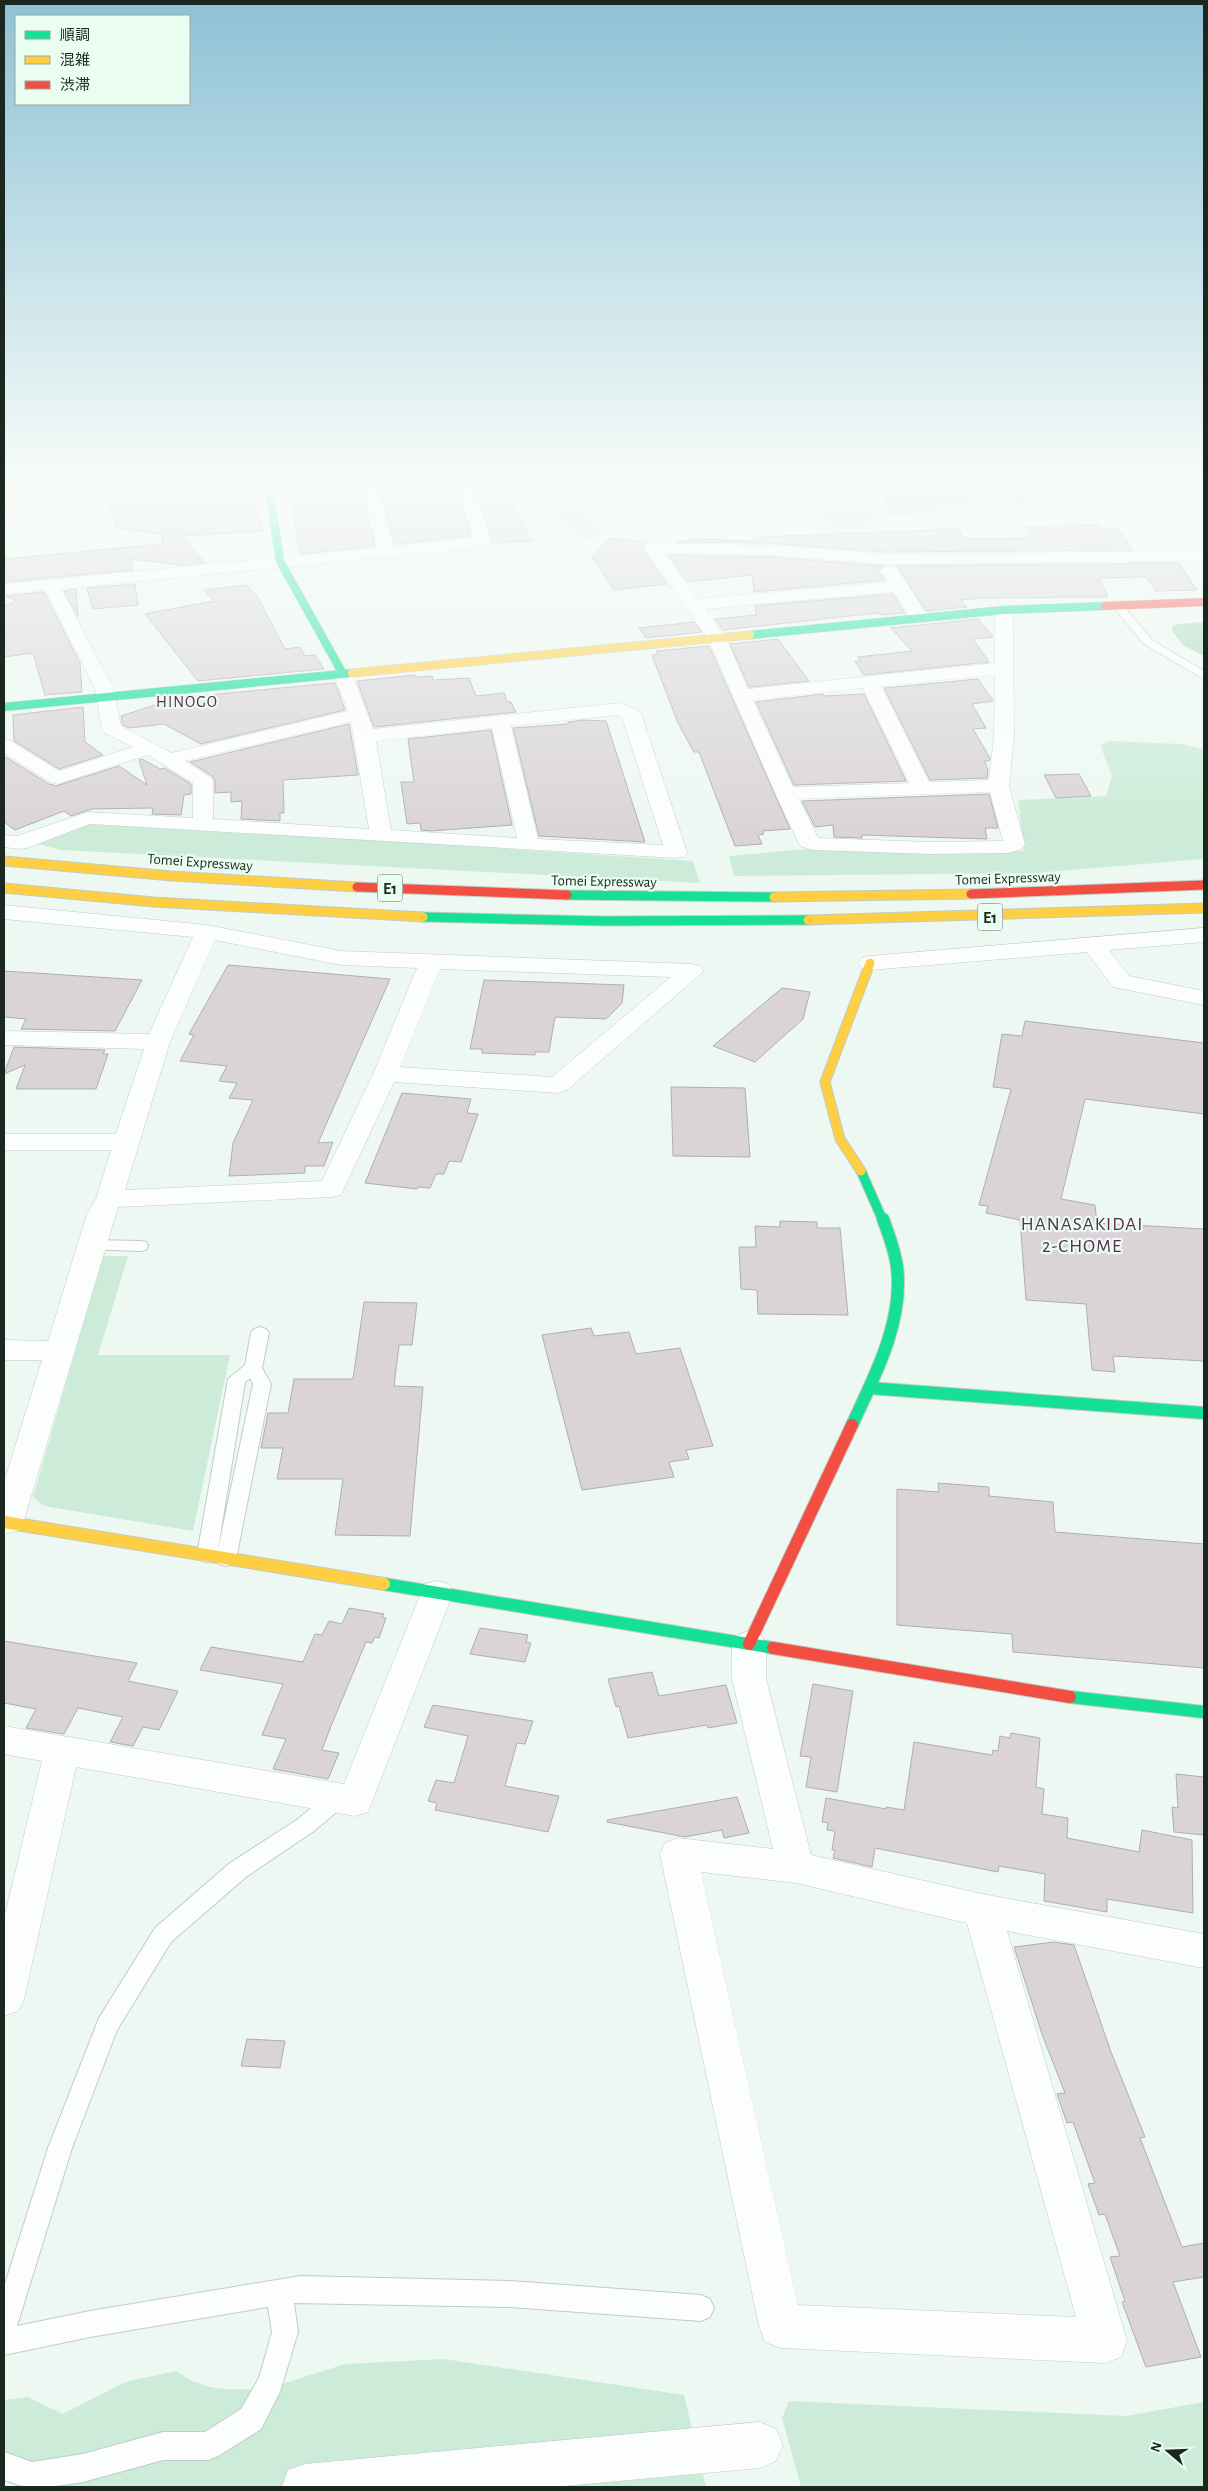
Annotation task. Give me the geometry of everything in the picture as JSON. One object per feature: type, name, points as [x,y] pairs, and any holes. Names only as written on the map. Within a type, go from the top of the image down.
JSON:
[{"type":"main road","points":[[301,599],[342,674]]},
{"type":"main road","points":[[4,707],[1004,610],[1116,604],[1204,602]]},
{"type":"main road","name":"Tomei Expressway","points":[[4,861],[201,878],[447,892],[640,898],[934,895],[1204,885]]},
{"type":"main road","name":"E1","points":[[4,888],[92,898],[381,915],[604,922],[775,922],[1204,908]]},
{"type":"main road","points":[[749,1644],[869,1388],[895,1313],[897,1269],[887,1230],[866,1180],[840,1139],[825,1082],[870,963]]},
{"type":"main road","points":[[869,1388],[1204,1413]]},
{"type":"main road","points":[[5,1523],[1078,1698],[1204,1712]]},
{"type":"street","points":[[58,599],[107,697],[112,729],[203,781],[203,826]]},
{"type":"street","points":[[688,599],[717,638],[808,841],[813,844],[930,848],[1008,847],[1014,844],[999,786],[1004,737],[1004,610]]},
{"type":"street","points":[[692,605],[755,599]]},
{"type":"street","points":[[908,599],[920,618]]},
{"type":"street","points":[[741,695],[1005,668]]},
{"type":"street","points":[[342,674],[359,714],[365,736],[381,835]]},
{"type":"street","points":[[870,682],[921,788]]},
{"type":"street","points":[[4,841],[19,843],[88,818],[676,852],[631,714],[619,709],[365,736]]},
{"type":"street","points":[[4,746],[57,778],[158,754],[359,714]]},
{"type":"street","points":[[500,721],[529,845]]},
{"type":"street","points":[[785,793],[999,786]]},
{"type":"street","points":[[4,912],[207,932],[341,958],[692,972],[558,1085],[385,1074]]},
{"type":"street","points":[[5,1523],[158,1042],[207,932]]},
{"type":"street","points":[[870,963],[1204,935]]},
{"type":"street","points":[[1093,944],[1121,982],[1204,998]]},
{"type":"street","points":[[108,1199],[332,1189],[385,1074],[431,963]]},
{"type":"street","points":[[4,1038],[158,1042]]},
{"type":"street","points":[[4,1142],[126,1142]]},
{"type":"street","points":[[4,1350],[60,1351]]},
{"type":"street","points":[[4,1740],[355,1800],[437,1593]]},
{"type":"street","points":[[749,1644],[749,1679],[796,1867]]},
{"type":"street","points":[[4,1999],[62,1750]]},
{"type":"street","points":[[982,1910],[1104,2342],[782,2326],[678,1854],[796,1867],[982,1910],[1204,1951]]},
{"type":"street","points":[[305,2487],[760,2444]]},
{"type":"lane","points":[[1116,604],[1134,628],[1153,646],[1204,676]]},
{"type":"lane","points":[[92,1245],[140,1246]]},
{"type":"lane","points":[[226,1559],[262,1384],[253,1368],[260,1333]]},
{"type":"lane","points":[[207,1555],[237,1379],[253,1368]]},
{"type":"lane","points":[[4,2327],[60,2148],[107,2025],[162,1935],[238,1870],[306,1825],[338,1798]]},
{"type":"lane","points":[[4,2342],[90,2324],[300,2289],[510,2294],[701,2308]]},
{"type":"lane","points":[[4,2466],[32,2476],[83,2468],[163,2446],[208,2446],[251,2418],[271,2382],[286,2332],[279,2292]]},
{"type":"shaded area","points":[[1204,622],[1204,656],[1184,646],[1172,631],[1172,627],[1177,624]]},
{"type":"shaded area","points":[[1109,741],[1181,744],[1204,749],[1204,859],[1036,873],[734,876],[729,856],[808,849],[1024,851],[1018,800],[1106,796],[1112,776],[1100,745]]},
{"type":"shaded area","points":[[95,822],[693,861],[700,883],[61,850],[37,844],[79,826]]},
{"type":"shaded area","points":[[103,1256],[128,1256],[98,1355],[230,1355],[193,1531],[44,1506],[33,1497]]},
{"type":"shaded area","points":[[444,2359],[684,2395],[706,2487],[56,2487],[154,2457],[197,2461],[231,2448],[282,2384],[345,2364]]},
{"type":"shaded area","points":[[176,2371],[195,2382],[214,2388],[254,2389],[244,2411],[203,2433],[38,2466],[4,2454],[4,2400],[28,2397],[63,2414],[125,2382]]},
{"type":"shaded area","points":[[789,2401],[1126,2416],[1204,2402],[1204,2487],[801,2487],[782,2418]]},
{"type":"building","points":[[13,599],[48,599],[80,663],[82,692],[45,695],[33,653],[4,657],[4,606],[17,601]]},
{"type":"building","points":[[68,599],[77,599],[78,617]]},
{"type":"building","points":[[90,599],[137,599],[138,605],[93,609]]},
{"type":"building","points":[[212,599],[259,599],[285,649],[300,647],[305,656],[315,655],[324,669],[198,681],[145,614],[214,601]]},
{"type":"building","points":[[833,599],[896,599],[905,613],[880,615],[878,613],[723,630],[715,619],[756,615],[755,606]]},
{"type":"building","points":[[918,599],[968,599],[961,600],[967,607],[926,611]]},
{"type":"building","points":[[978,619],[993,637],[973,639],[989,662],[864,675],[855,661],[861,661],[858,657],[912,651],[891,628]]},
{"type":"building","points":[[694,622],[702,632],[646,638],[639,628]]},
{"type":"building","points":[[778,639],[809,681],[749,687],[730,644]]},
{"type":"building","points":[[709,646],[790,829],[762,831],[764,834],[758,835],[762,844],[735,846],[699,752],[694,752],[678,723],[652,655],[658,654],[656,651]]},
{"type":"building","points":[[415,675],[415,677],[432,676],[433,680],[469,678],[476,696],[504,693],[507,702],[511,702],[516,712],[374,727],[357,681]]},
{"type":"building","points":[[978,679],[993,701],[972,704],[986,728],[973,729],[990,758],[989,761],[984,761],[988,769],[987,778],[930,780],[884,688]]},
{"type":"building","points":[[335,683],[345,710],[201,744],[164,724],[129,728],[123,725],[121,716],[177,698]]},
{"type":"building","points":[[823,694],[824,696],[864,694],[906,781],[794,785],[756,702]]},
{"type":"building","points":[[83,707],[85,742],[103,755],[59,769],[14,741],[13,715]]},
{"type":"building","points":[[583,720],[606,721],[645,842],[539,836],[513,728],[568,724],[568,722]]},
{"type":"building","points":[[349,724],[358,775],[283,780],[284,813],[280,813],[280,821],[241,819],[242,801],[231,802],[231,792],[215,793],[215,781],[212,776],[190,762]]},
{"type":"building","points":[[491,730],[512,825],[431,831],[421,830],[420,823],[407,824],[401,782],[414,782],[408,739]]},
{"type":"building","points":[[4,756],[49,784],[56,786],[119,766],[147,785],[139,760],[142,759],[160,769],[165,768],[191,784],[191,794],[184,795],[181,815],[152,814],[153,808],[92,809],[71,816],[64,811],[15,830],[4,822]]},
{"type":"building","points":[[1079,774],[1091,796],[1056,798],[1044,775]]},
{"type":"building","points":[[989,794],[998,828],[985,828],[987,839],[862,835],[862,838],[834,837],[833,825],[815,827],[802,801]]},
{"type":"building","points":[[228,965],[390,979],[318,1143],[333,1142],[324,1166],[305,1166],[305,1173],[229,1176],[233,1143],[253,1100],[229,1098],[237,1083],[219,1081],[227,1066],[180,1061],[194,1035],[189,1034]]},
{"type":"building","points":[[4,971],[142,980],[115,1031],[21,1029],[26,1019],[4,1017]]},
{"type":"building","points":[[484,980],[624,985],[622,1003],[606,1019],[555,1017],[549,1052],[535,1052],[535,1055],[482,1053],[482,1049],[470,1049]]},
{"type":"building","points":[[782,988],[810,992],[803,1019],[755,1062],[713,1046]]},
{"type":"building","points":[[1025,1021],[1204,1043],[1204,1114],[1085,1099],[1061,1199],[1095,1205],[1097,1223],[1204,1229],[1204,1361],[1113,1356],[1115,1372],[1092,1370],[1086,1304],[1026,1300],[1020,1220],[986,1213],[988,1206],[979,1205],[1011,1089],[993,1087],[1002,1034],[1022,1036]]},
{"type":"building","points":[[14,1047],[105,1050],[103,1054],[108,1054],[96,1089],[16,1089],[25,1065],[4,1074]]},
{"type":"building","points":[[671,1087],[745,1088],[750,1157],[673,1156]]},
{"type":"building","points":[[402,1093],[471,1099],[467,1113],[478,1114],[461,1162],[449,1161],[444,1174],[436,1174],[430,1188],[418,1187],[417,1189],[365,1183]]},
{"type":"building","points":[[780,1221],[817,1222],[817,1228],[840,1228],[848,1315],[758,1314],[757,1290],[741,1289],[739,1247],[756,1247],[755,1226],[780,1227]]},
{"type":"building","points":[[364,1302],[417,1303],[412,1345],[399,1345],[394,1386],[423,1387],[410,1536],[335,1535],[343,1479],[277,1479],[283,1448],[261,1448],[268,1413],[288,1413],[294,1379],[353,1379]]},
{"type":"building","points":[[591,1328],[594,1336],[629,1332],[636,1354],[680,1348],[713,1446],[686,1450],[689,1459],[669,1462],[674,1477],[582,1490],[542,1335]]},
{"type":"building","points":[[938,1483],[989,1487],[989,1496],[1053,1502],[1055,1532],[1204,1544],[1204,1668],[1013,1652],[1012,1634],[897,1625],[897,1489],[939,1492]]},
{"type":"building","points":[[349,1608],[384,1614],[382,1617],[386,1618],[379,1638],[375,1637],[372,1643],[366,1642],[322,1750],[339,1753],[328,1779],[273,1769],[286,1739],[262,1735],[283,1684],[200,1670],[211,1647],[303,1662],[315,1634],[322,1635],[329,1621],[342,1624]]},
{"type":"building","points":[[480,1628],[528,1635],[526,1642],[531,1643],[525,1662],[470,1654]]},
{"type":"building","points":[[4,1641],[137,1663],[128,1681],[178,1691],[159,1730],[143,1727],[133,1746],[110,1742],[123,1717],[78,1708],[64,1734],[26,1728],[36,1709],[4,1703]]},
{"type":"building","points":[[652,1672],[659,1696],[726,1685],[737,1723],[708,1728],[707,1725],[628,1738],[619,1706],[616,1707],[608,1679]]},
{"type":"building","points":[[813,1684],[853,1691],[837,1792],[806,1787],[811,1757],[800,1756]]},
{"type":"building","points":[[433,1705],[533,1721],[525,1744],[517,1743],[505,1786],[559,1796],[548,1832],[435,1810],[437,1803],[428,1801],[436,1780],[454,1783],[468,1736],[424,1727]]},
{"type":"building","points":[[1011,1733],[1040,1738],[1036,1787],[1044,1789],[1042,1814],[1068,1818],[1067,1838],[1139,1852],[1142,1830],[1192,1840],[1193,1913],[1107,1899],[1107,1912],[1044,1901],[1045,1874],[999,1866],[998,1872],[875,1848],[872,1867],[833,1858],[835,1850],[832,1850],[835,1831],[827,1830],[828,1823],[822,1822],[826,1798],[886,1809],[886,1807],[904,1810],[914,1742],[992,1755],[993,1750],[998,1751],[1000,1736],[1010,1738]]},
{"type":"building","points":[[1176,1774],[1204,1777],[1204,1835],[1174,1832],[1172,1807],[1178,1808]]},
{"type":"building","points":[[737,1797],[749,1833],[724,1838],[722,1830],[685,1837],[607,1822],[607,1820]]},
{"type":"building","points":[[1054,1942],[1074,1945],[1111,2052],[1145,2137],[1140,2138],[1182,2247],[1204,2243],[1204,2277],[1173,2282],[1201,2357],[1146,2367],[1122,2302],[1125,2301],[1110,2257],[1120,2256],[1105,2214],[1099,2215],[1088,2184],[1095,2183],[1073,2122],[1067,2123],[1057,2094],[1065,2093],[1043,2037],[1014,1947]]},
{"type":"building","points":[[247,2039],[285,2041],[280,2068],[241,2066]]},
{"type":"traffic: fast","points":[[301,599],[343,674]]},
{"type":"traffic: fast","points":[[750,635],[1004,610],[1105,606]]},
{"type":"traffic: fast","points":[[4,707],[352,673]]},
{"type":"traffic: fast","points":[[567,895],[774,897]]},
{"type":"traffic: fast","points":[[423,917],[604,921],[808,920]]},
{"type":"traffic: fast","points":[[852,1425],[885,1348],[896,1307],[898,1287],[897,1268],[890,1240],[869,1186],[861,1171]]},
{"type":"traffic: fast","points":[[869,1388],[1204,1413]]},
{"type":"traffic: fast","points":[[384,1584],[773,1648]]},
{"type":"traffic: fast","points":[[1070,1697],[1204,1712]]},
{"type":"traffic: slow","points":[[352,673],[750,635]]},
{"type":"traffic: slow","points":[[4,861],[172,876],[357,887]]},
{"type":"traffic: slow","points":[[4,888],[154,902],[423,917]]},
{"type":"traffic: slow","points":[[774,897],[971,894]]},
{"type":"traffic: slow","points":[[808,920],[1204,908]]},
{"type":"traffic: slow","points":[[861,1171],[840,1139],[825,1082],[870,963]]},
{"type":"traffic: slow","points":[[4,1522],[384,1584]]},
{"type":"traffic: jam","points":[[1105,606],[1204,602]]},
{"type":"traffic: jam","points":[[971,894],[1204,885]]},
{"type":"traffic: jam","points":[[357,887],[567,895]]},
{"type":"traffic: jam","points":[[749,1644],[852,1425]]},
{"type":"traffic: jam","points":[[773,1648],[1070,1697]]},
{"type":"district","name":"HINOGO","points":[[187,701]]},
{"type":"district","name":"HANASAKIDAI 2-CHOME","points":[[1082,1234]]}]
